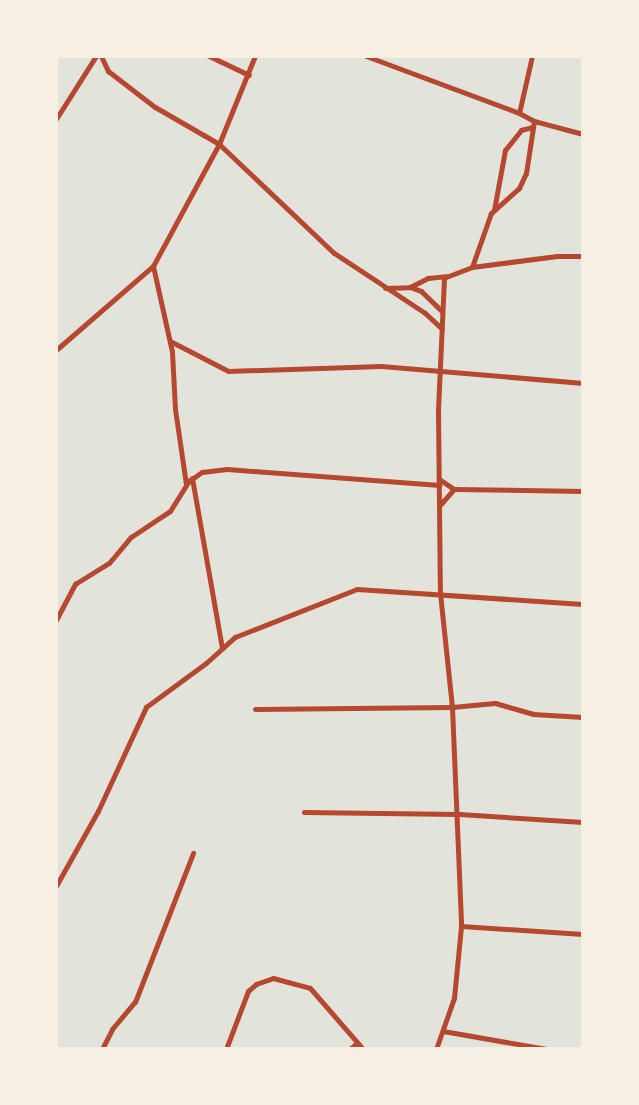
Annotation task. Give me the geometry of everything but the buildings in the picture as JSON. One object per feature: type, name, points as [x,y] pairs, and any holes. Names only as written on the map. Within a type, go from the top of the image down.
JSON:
[{"type":"street","points":[[56,119],[96,56]]},
{"type":"street","points":[[101,56],[108,71],[155,107],[219,144],[334,253],[425,313],[442,329]]},
{"type":"street","points":[[208,56],[249,75]]},
{"type":"street","points":[[56,350],[153,266],[219,144],[249,75],[255,56]]},
{"type":"street","points":[[366,56],[519,113],[533,124],[583,134]]},
{"type":"street","points":[[519,113],[532,56]]},
{"type":"street","points":[[494,210],[516,193],[524,180],[533,124]]},
{"type":"street","points":[[472,266],[494,210],[505,150],[521,130],[533,124]]},
{"type":"street","points":[[385,288],[410,287],[428,278],[446,276],[472,266],[557,256],[583,256]]},
{"type":"street","points":[[153,266],[170,341],[175,410],[186,484]]},
{"type":"street","points":[[436,1049],[454,998],[461,926],[459,814],[452,706],[440,593],[439,370],[446,276]]},
{"type":"street","points":[[410,287],[426,294],[442,311]]},
{"type":"street","points":[[170,341],[228,370],[381,366],[583,383]]},
{"type":"street","points":[[56,620],[76,584],[105,566],[131,537],[170,511],[186,484],[202,472],[227,469],[439,482],[454,489],[583,491]]},
{"type":"street","points":[[192,478],[222,648]]},
{"type":"street","points":[[439,506],[454,489]]},
{"type":"street","points":[[56,886],[98,811],[146,707],[245,632],[346,591],[372,589],[583,604]]},
{"type":"street","points":[[256,708],[452,706],[498,703],[533,714],[583,717]]},
{"type":"street","points":[[304,812],[459,814],[583,822]]},
{"type":"street","points":[[102,1049],[112,1030],[135,1002],[192,853]]},
{"type":"street","points":[[461,926],[583,934]]},
{"type":"street","points":[[226,1049],[248,991],[256,984],[274,978],[310,988],[363,1049]]},
{"type":"street","points":[[443,1031],[546,1049]]},
{"type":"street","points":[[350,1049],[357,1042]]},
{"type":"shaded area","points":[[56,56],[583,56],[583,1049],[56,1049]]}]
